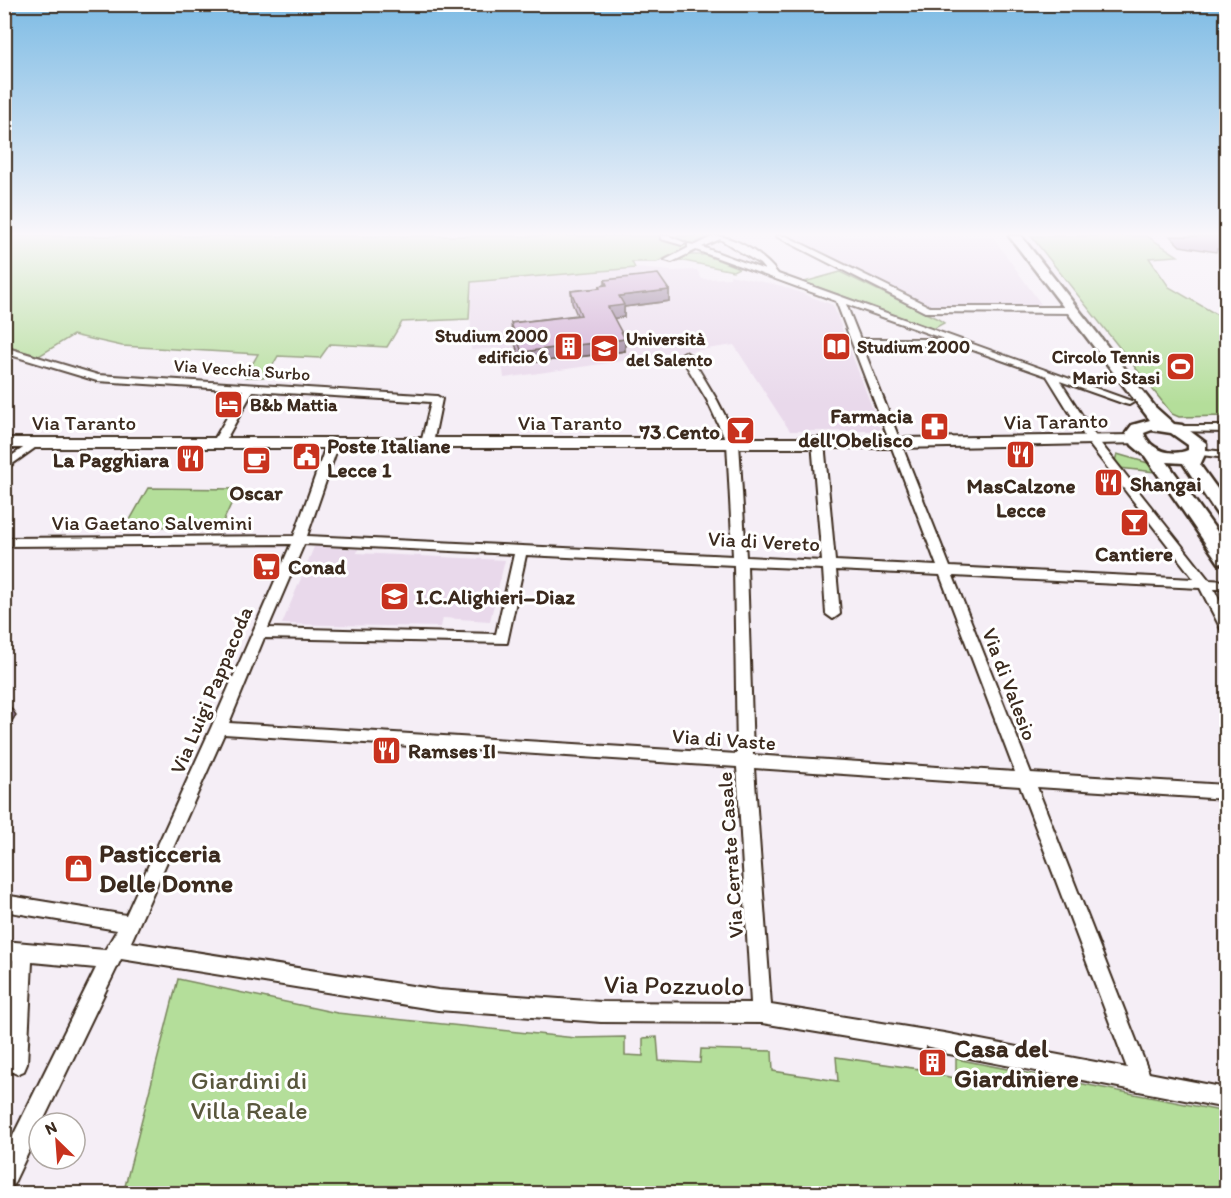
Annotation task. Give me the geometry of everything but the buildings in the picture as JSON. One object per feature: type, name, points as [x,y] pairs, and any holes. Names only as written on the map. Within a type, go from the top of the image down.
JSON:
[{"type":"main road","points":[[1050,292],[1149,410],[1172,428],[1195,440],[1195,453],[1191,465],[1227,513]]},
{"type":"main road","points":[[1053,292],[1129,402],[1143,439],[1227,558]]},
{"type":"main road","points":[[1143,439],[1172,428]]},
{"type":"main road","points":[[1143,439],[1174,458],[1195,453]]},
{"type":"main road","name":"Via Taranto","points":[[4,443],[896,443],[1093,442],[1143,439]]},
{"type":"street","points":[[818,292],[1129,402]]},
{"type":"street","points":[[892,292],[928,310],[1066,311]]},
{"type":"street","name":"Via di Valesio","points":[[840,300],[1143,1083]]},
{"type":"street","points":[[857,342],[960,342]]},
{"type":"street","name":"Via Vecchia Surbo","points":[[4,350],[97,378],[437,399],[427,443]]},
{"type":"street","points":[[685,355],[734,443]]},
{"type":"street","points":[[1052,375],[1093,442],[1204,583],[1227,626]]},
{"type":"street","points":[[218,443],[250,387]]},
{"type":"street","points":[[1172,428],[1227,429]]},
{"type":"street","points":[[818,442],[833,614]]},
{"type":"street","points":[[4,468],[35,443]]},
{"type":"street","name":"Via Luigi Pappacoda","points":[[4,1179],[113,955],[131,924],[219,728],[299,540],[333,443]]},
{"type":"street","name":"Via Cerrate Casale","points":[[734,443],[740,561],[745,761],[762,1013]]},
{"type":"street","points":[[1195,453],[1227,455]]},
{"type":"street","name":"Via di Vereto","points":[[299,540],[1227,585]]},
{"type":"street","name":"Via Gaetano Salvemini","points":[[4,542],[299,540]]},
{"type":"street","points":[[259,633],[502,639],[521,550]]},
{"type":"street","name":"Via di Vaste","points":[[219,728],[1227,792]]},
{"type":"street","points":[[4,903],[131,924]]},
{"type":"street","points":[[14,951],[12,1034],[17,1064]]},
{"type":"street","name":"Via Pozzuolo","points":[[14,951],[113,955],[438,1000],[601,1012],[762,1013],[944,1043],[1227,1098]]},
{"type":"shaded area","name":"Università del Salento","points":[[470,292],[798,292],[833,305],[881,431],[790,431],[734,345],[504,378],[500,348],[471,350]]},
{"type":"shaded area","points":[[902,292],[1032,292],[1041,304],[1034,307],[932,307]]},
{"type":"shaded area","name":"I.C.Alighieri–Diaz","points":[[314,547],[358,549],[357,553],[505,560],[490,621],[443,618],[441,627],[282,624]]},
{"type":"green space","points":[[5,292],[470,292],[469,319],[402,322],[387,347],[330,344],[320,358],[278,356],[266,377],[245,377],[258,354],[122,346],[73,335],[39,356],[5,346]]},
{"type":"green space","points":[[831,292],[882,292],[944,323],[933,329]]},
{"type":"green space","name":"Circolo Tennis Mario Stasi","points":[[1075,292],[1177,292],[1226,320],[1226,416],[1179,417],[1172,414]]},
{"type":"green space","points":[[1117,454],[1148,463],[1156,472],[1119,468],[1115,461]]},
{"type":"green space","points":[[148,488],[238,489],[221,526],[126,527]]},
{"type":"green space","name":"Giardini di Villa Reale","points":[[178,979],[337,1013],[576,1038],[625,1037],[625,1055],[643,1056],[643,1038],[657,1037],[659,1061],[700,1063],[701,1049],[772,1051],[773,1071],[838,1081],[836,1057],[926,1070],[926,1073],[956,1078],[956,1059],[1226,1112],[1226,1193],[123,1194]]},
{"type":"place","name":"Studium 2000 edificio 6","points":[[569,346]]},
{"type":"place","name":"Studium 2000","points":[[836,347]]},
{"type":"place","name":"Università del Salento","points":[[605,349]]},
{"type":"place","name":"Circolo Tennis Mario Stasi","points":[[1181,367]]},
{"type":"place","name":"B&b Mattia","points":[[229,405]]},
{"type":"place","name":"Farmacia dell'Obelisco","points":[[934,427]]},
{"type":"place","name":"73 Cento","points":[[741,431]]},
{"type":"place","name":"MasCalzone Lecce","points":[[1021,454]]},
{"type":"place","name":"Poste Italiane Lecce 1","points":[[306,457]]},
{"type":"place","name":"La Pagghiara","points":[[190,459]]},
{"type":"place","name":"Oscar","points":[[256,461]]},
{"type":"place","name":"Shangai","points":[[1109,483]]},
{"type":"place","name":"Cantiere","points":[[1134,522]]},
{"type":"place","name":"Conad","points":[[267,566]]},
{"type":"place","name":"I.C.Alighieri–Diaz","points":[[395,596]]},
{"type":"place","name":"Ramses II","points":[[387,750]]},
{"type":"place","name":"Pasticceria Delle Donne","points":[[78,868]]},
{"type":"place","name":"Casa del Giardiniere","points":[[933,1063]]}]
